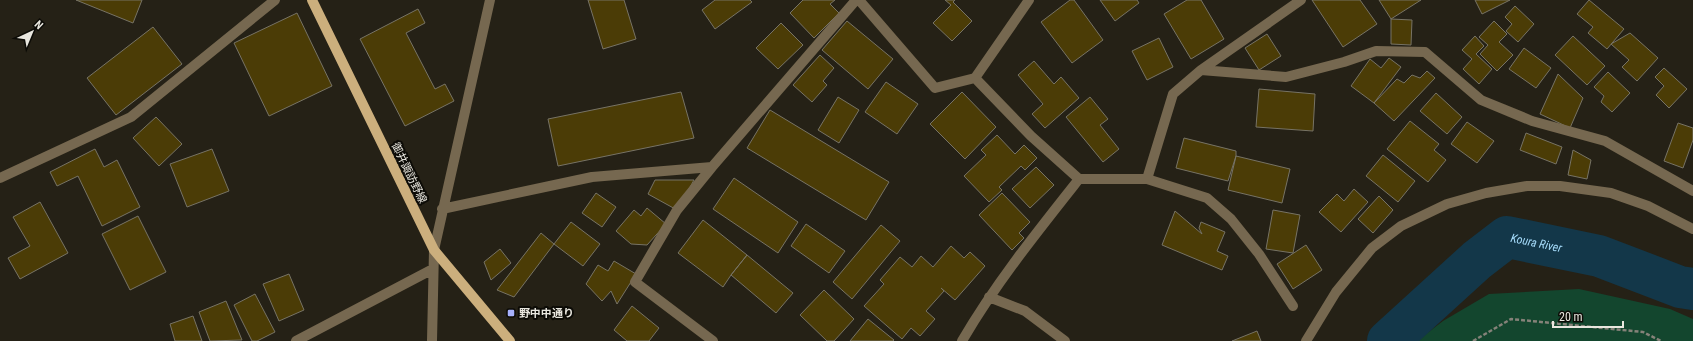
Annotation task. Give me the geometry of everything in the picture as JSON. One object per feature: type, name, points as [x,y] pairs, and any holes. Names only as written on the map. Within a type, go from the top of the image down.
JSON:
[{"type":"main road","name":"御井諏訪野線","points":[[312,0],[434,250],[510,341]]},
{"type":"street","points":[[0,178],[131,117],[274,0]]},
{"type":"street","points":[[432,341],[434,250],[490,0]]},
{"type":"street","points":[[713,341],[635,282],[677,210],[712,167],[856,0]]},
{"type":"street","points":[[860,0],[934,88],[975,78],[1029,0]]},
{"type":"street","points":[[1147,179],[1173,94],[1201,70],[1301,0]]},
{"type":"street","points":[[1201,70],[1286,77],[1344,62],[1376,51],[1425,52],[1481,100],[1532,121],[1605,140],[1693,191]]},
{"type":"street","points":[[975,78],[1031,136],[1079,179],[1147,179],[1207,198],[1231,220],[1259,254],[1293,306]]},
{"type":"street","points":[[442,209],[592,177],[712,167]]},
{"type":"street","points":[[962,341],[989,297],[1034,236],[1079,179]]},
{"type":"street","points":[[1306,341],[1336,292],[1372,248],[1401,226],[1453,202],[1486,193],[1527,186],[1560,186],[1611,193],[1648,206],[1693,229]]},
{"type":"street","points":[[296,341],[433,269]]},
{"type":"street","points":[[989,297],[1025,312],[1065,341]]},
{"type":"path","points":[[1473,341],[1511,319],[1642,332],[1661,341]]},
{"type":"green space","points":[[1579,289],[1670,309],[1693,319],[1693,341],[1417,341],[1443,321],[1489,294]]},
{"type":"building","points":[[76,0],[142,0],[133,23]]},
{"type":"building","points":[[588,0],[624,0],[636,39],[603,49]]},
{"type":"building","points":[[715,0],[750,0],[752,2],[715,29],[702,10]]},
{"type":"building","points":[[803,0],[835,0],[830,4],[839,13],[814,38],[790,13]]},
{"type":"building","points":[[945,0],[955,0],[953,2],[972,21],[952,41],[933,23],[951,5]]},
{"type":"building","points":[[1070,0],[1074,0],[1103,40],[1072,63],[1041,22]]},
{"type":"building","points":[[1100,0],[1137,0],[1139,3],[1115,21]]},
{"type":"building","points":[[1187,0],[1201,0],[1224,39],[1191,59],[1164,14]]},
{"type":"building","points":[[1312,0],[1360,0],[1377,24],[1343,47]]},
{"type":"building","points":[[1379,0],[1421,0],[1391,19]]},
{"type":"building","points":[[1475,0],[1510,0],[1482,14]]},
{"type":"building","points":[[1589,0],[1624,29],[1607,49],[1588,33],[1593,27],[1577,14]]},
{"type":"building","points":[[1515,6],[1534,24],[1518,42],[1506,31],[1512,24],[1505,17]]},
{"type":"building","points":[[418,9],[425,23],[406,33],[435,89],[445,84],[454,101],[405,126],[360,39]]},
{"type":"building","points":[[297,13],[332,86],[269,116],[234,43]]},
{"type":"building","points":[[1391,19],[1412,20],[1411,45],[1391,44]]},
{"type":"building","points":[[847,21],[893,59],[868,89],[822,50]]},
{"type":"building","points":[[1494,21],[1507,34],[1499,42],[1513,55],[1497,71],[1480,54],[1488,45],[1479,37]]},
{"type":"building","points":[[781,23],[803,45],[778,69],[756,48]]},
{"type":"building","points":[[153,27],[182,64],[116,115],[87,78]]},
{"type":"building","points":[[1630,33],[1658,58],[1637,81],[1622,67],[1629,60],[1611,44]]},
{"type":"building","points":[[1267,34],[1281,56],[1259,70],[1245,48]]},
{"type":"building","points":[[1475,36],[1484,46],[1476,54],[1492,69],[1479,84],[1463,69],[1472,59],[1462,50]]},
{"type":"building","points":[[1573,36],[1605,66],[1587,85],[1555,55]]},
{"type":"building","points":[[1159,38],[1173,67],[1147,80],[1132,51]]},
{"type":"building","points":[[1524,48],[1551,68],[1536,88],[1509,69]]},
{"type":"building","points":[[820,55],[834,68],[823,81],[827,85],[812,102],[793,85]]},
{"type":"building","points":[[1389,58],[1401,67],[1374,103],[1351,86],[1370,59],[1381,68]]},
{"type":"building","points":[[1034,61],[1054,84],[1061,77],[1079,98],[1045,128],[1032,114],[1043,104],[1018,75]]},
{"type":"building","points":[[1664,68],[1687,89],[1669,108],[1656,95],[1664,86],[1655,77]]},
{"type":"building","points":[[1427,71],[1435,78],[1394,121],[1374,103],[1397,79],[1404,83],[1412,75],[1420,78]]},
{"type":"building","points":[[1608,72],[1630,93],[1612,112],[1601,102],[1604,96],[1594,87]]},
{"type":"building","points":[[1558,74],[1583,98],[1570,128],[1540,114]]},
{"type":"building","points":[[886,82],[918,104],[897,134],[865,112]]},
{"type":"building","points":[[1259,89],[1315,94],[1313,131],[1256,127]]},
{"type":"building","points":[[681,92],[694,138],[558,166],[548,119]]},
{"type":"building","points":[[962,92],[996,127],[965,159],[930,124]]},
{"type":"building","points":[[1436,93],[1462,117],[1447,134],[1420,111]]},
{"type":"building","points":[[838,97],[859,110],[839,143],[818,130]]},
{"type":"building","points":[[1090,97],[1108,119],[1100,125],[1119,149],[1103,162],[1066,117]]},
{"type":"building","points":[[770,110],[889,182],[866,220],[747,148]]},
{"type":"building","points":[[156,117],[182,144],[159,166],[133,138]]},
{"type":"building","points":[[1410,121],[1439,144],[1434,150],[1446,160],[1428,182],[1387,149]]},
{"type":"building","points":[[1467,122],[1494,141],[1477,163],[1451,144]]},
{"type":"building","points":[[1678,123],[1693,128],[1693,140],[1683,168],[1664,161]]},
{"type":"building","points":[[1526,133],[1562,147],[1556,164],[1520,150]]},
{"type":"building","points":[[997,135],[1015,154],[1024,145],[1037,158],[1025,170],[1021,166],[999,187],[1002,190],[989,202],[964,176],[986,155],[981,150]]},
{"type":"building","points":[[1184,138],[1236,151],[1236,156],[1228,181],[1176,168]]},
{"type":"building","points":[[95,149],[104,167],[117,160],[140,207],[102,226],[78,176],[57,186],[50,172]]},
{"type":"building","points":[[212,149],[229,191],[187,207],[170,164]]},
{"type":"building","points":[[1573,150],[1591,160],[1587,179],[1568,175]]},
{"type":"building","points":[[1383,155],[1415,181],[1398,202],[1366,176]]},
{"type":"building","points":[[1236,156],[1290,169],[1282,203],[1228,190]]},
{"type":"building","points":[[1036,167],[1054,185],[1030,208],[1012,189]]},
{"type":"building","points":[[734,178],[798,222],[778,253],[713,209]]},
{"type":"building","points":[[655,180],[694,180],[677,210],[648,194]]},
{"type":"building","points":[[1354,189],[1368,202],[1341,232],[1319,212],[1337,194],[1344,201]]},
{"type":"building","points":[[596,193],[616,207],[602,227],[582,213]]},
{"type":"building","points":[[1002,193],[1030,222],[1019,233],[1024,238],[1012,250],[979,215]]},
{"type":"building","points":[[1379,196],[1393,210],[1373,233],[1358,219]]},
{"type":"building","points":[[40,202],[68,253],[20,279],[8,258],[30,246],[13,217]]},
{"type":"building","points":[[647,208],[666,224],[647,245],[631,244],[616,231],[634,210],[641,216]]},
{"type":"building","points":[[1273,210],[1300,215],[1293,253],[1266,249]]},
{"type":"building","points":[[1175,211],[1202,234],[1199,228],[1201,222],[1225,232],[1217,251],[1228,256],[1222,270],[1162,245]]},
{"type":"building","points":[[138,216],[166,272],[130,290],[102,234]]},
{"type":"building","points":[[703,220],[747,255],[723,287],[678,253]]},
{"type":"building","points":[[571,222],[600,244],[583,266],[554,244]]},
{"type":"building","points":[[806,224],[845,251],[829,273],[791,246]]},
{"type":"building","points":[[881,225],[900,241],[852,299],[833,282]]},
{"type":"building","points":[[541,233],[554,244],[514,297],[497,290]]},
{"type":"building","points":[[1306,245],[1322,270],[1293,289],[1277,264]]},
{"type":"building","points":[[951,246],[964,258],[970,252],[985,266],[955,300],[941,288],[944,291],[926,311],[935,319],[920,336],[911,328],[902,339],[864,306],[884,284],[880,280],[900,257],[912,267],[921,256],[933,267]]},
{"type":"building","points":[[500,249],[511,263],[491,280],[484,262]]},
{"type":"building","points":[[747,255],[793,293],[776,313],[731,275]]},
{"type":"building","points":[[614,261],[636,274],[617,304],[611,291],[602,301],[586,284],[598,265],[608,271]]},
{"type":"building","points":[[289,274],[304,310],[279,321],[263,284]]},
{"type":"building","points":[[824,290],[854,319],[834,341],[827,341],[800,315]]},
{"type":"building","points":[[255,294],[275,332],[257,341],[252,341],[234,305]]},
{"type":"building","points":[[226,301],[242,340],[210,341],[199,312]]},
{"type":"building","points":[[632,306],[659,328],[649,341],[627,341],[614,330]]},
{"type":"building","points":[[193,316],[202,341],[175,341],[170,324]]},
{"type":"building","points":[[868,319],[894,340],[850,341]]},
{"type":"building","points":[[1257,331],[1261,341],[1232,341]]},
{"type":"waterway","name":"Koura River","points":[[1388,341],[1477,260],[1507,237],[1599,256],[1680,287],[1693,289]]},
{"type":"place","name":"野中中通り","points":[[511,313]]}]
